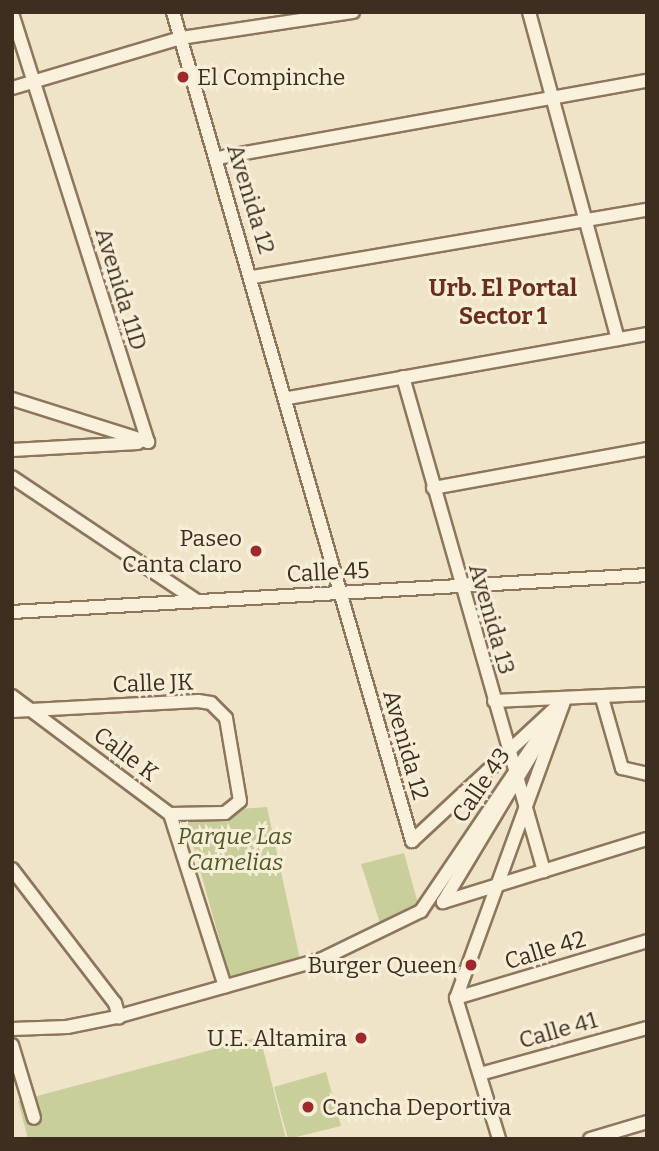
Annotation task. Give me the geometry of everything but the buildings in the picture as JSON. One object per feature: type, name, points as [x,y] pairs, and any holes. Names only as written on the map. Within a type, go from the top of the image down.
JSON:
[{"type":"street","name":"Avenida 11D","points":[[12,12],[148,442]]},
{"type":"street","name":"Avenida 12","points":[[173,12],[288,398],[339,592],[412,841],[565,699]]},
{"type":"street","points":[[12,88],[181,38],[294,17],[353,12]]},
{"type":"street","points":[[529,12],[618,338]]},
{"type":"street","points":[[216,158],[647,81]]},
{"type":"street","points":[[253,277],[647,210]]},
{"type":"street","points":[[288,398],[647,334]]},
{"type":"street","name":"Avenida 13","points":[[403,377],[460,587],[544,871]]},
{"type":"street","points":[[12,399],[148,442]]},
{"type":"street","points":[[12,450],[148,442]]},
{"type":"street","points":[[433,488],[647,449]]},
{"type":"street","points":[[12,477],[198,601]]},
{"type":"street","name":"Calle 45","points":[[12,612],[647,575]]},
{"type":"street","points":[[494,701],[647,694]]},
{"type":"street","name":"Calle K","points":[[12,696],[170,814]]},
{"type":"street","points":[[602,698],[622,768],[647,774]]},
{"type":"street","points":[[499,1139],[456,998],[565,699]]},
{"type":"street","name":"Calle 43","points":[[565,699],[443,902],[647,839]]},
{"type":"street","name":"Calle 43","points":[[12,1029],[68,1027],[119,1017],[322,959],[421,911],[565,699]]},
{"type":"street","name":"Calle JK","points":[[12,711],[211,703],[226,718],[241,791],[240,801],[225,813],[170,814]]},
{"type":"street","points":[[170,814],[225,986]]},
{"type":"street","points":[[12,869],[115,1003],[119,1017]]},
{"type":"street","name":"Calle 42","points":[[456,998],[647,941]]},
{"type":"street","name":"Calle 41","points":[[480,1074],[647,1027]]},
{"type":"street","points":[[12,1045],[34,1118]]},
{"type":"street","points":[[590,1139],[617,1135],[647,1122]]},
{"type":"green space","name":"Parque Las Camelias","points":[[267,807],[301,964],[232,984],[184,813]]},
{"type":"green space","points":[[404,853],[419,907],[381,926],[361,864]]},
{"type":"green space","points":[[260,1037],[286,1139],[28,1139],[18,1101]]},
{"type":"green space","name":"Cancha Deportiva","points":[[326,1072],[341,1126],[288,1139],[274,1087]]},
{"type":"place","name":"El Compinche","points":[[183,77]]},
{"type":"place","name":"Paseo Canta claro","points":[[256,551]]},
{"type":"place","name":"Burger Queen","points":[[471,965]]},
{"type":"place","name":"U.E. Altamira","points":[[361,1038]]},
{"type":"place","name":"Cancha Deportiva","points":[[308,1107]]},
{"type":"district","name":"Urb. El Portal Sector 1","points":[[503,303]]}]
